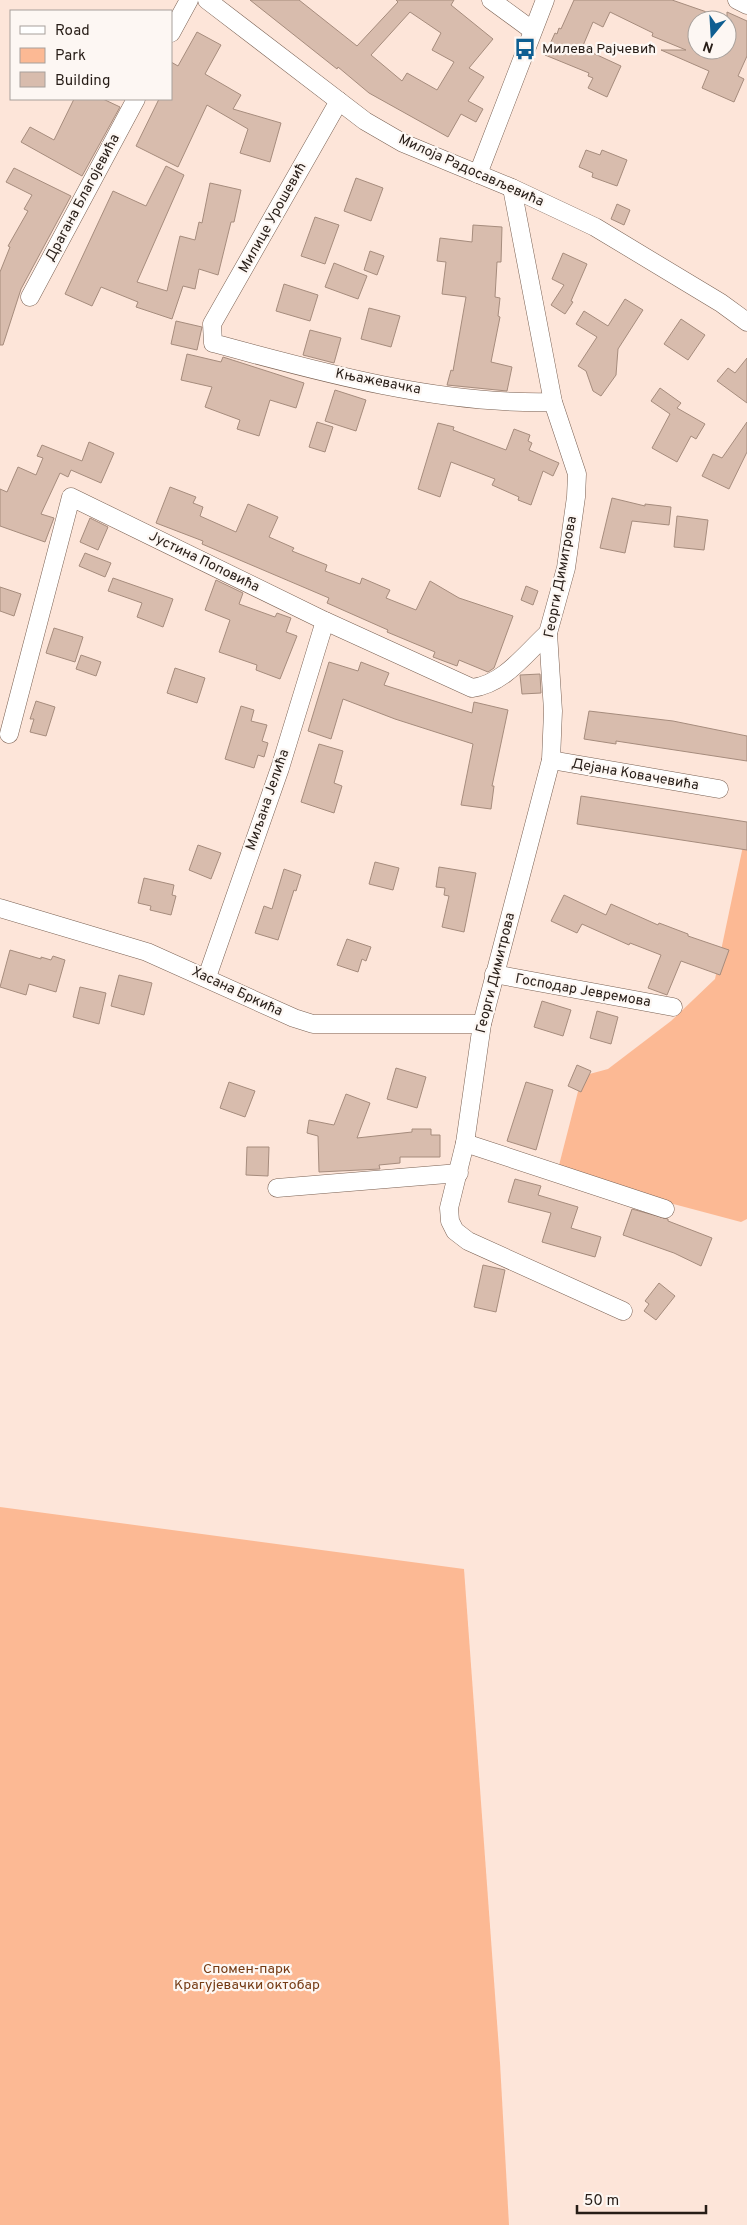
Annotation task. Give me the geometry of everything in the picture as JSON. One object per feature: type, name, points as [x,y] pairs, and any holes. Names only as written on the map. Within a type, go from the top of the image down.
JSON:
[{"type":"street","points":[[172,31],[189,0]]},
{"type":"street","name":"Милоја Радосављевића","points":[[207,0],[366,122],[403,142],[512,188],[595,227],[721,303],[747,322]]},
{"type":"street","points":[[491,0],[532,30]]},
{"type":"street","points":[[478,174],[545,0]]},
{"type":"street","points":[[737,0],[747,5]]},
{"type":"street","name":"Драгана Благојевића","points":[[30,297],[135,100]]},
{"type":"street","name":"Милице Урошевић","points":[[212,335],[212,324],[339,101]]},
{"type":"street","name":"Георги Димитрова","points":[[512,188],[553,402],[577,474],[566,568],[548,633],[553,711],[551,760],[482,1024],[465,1143],[449,1208],[450,1221],[455,1231],[468,1240],[624,1311]]},
{"type":"street","name":"Књажевачка","points":[[212,335],[213,343],[358,379],[440,394],[509,403],[553,402]]},
{"type":"street","name":"Јустина Поповића","points":[[9,734],[71,497],[326,621],[472,688],[486,686],[498,680],[548,633]]},
{"type":"street","name":"Миљана Јелића","points":[[206,977],[280,768],[326,621]]},
{"type":"street","name":"Дејана Ковачевића","points":[[551,760],[720,789]]},
{"type":"street","name":"Хасана Бркића","points":[[0,908],[147,952],[294,1018],[314,1024],[482,1024]]},
{"type":"street","name":"Господар Јевремова","points":[[494,974],[673,1007]]},
{"type":"street","points":[[465,1143],[665,1209]]},
{"type":"street","points":[[277,1188],[459,1173]]},
{"type":"green space","points":[[747,827],[747,1219],[741,1222],[557,1173],[582,1076],[608,1069],[671,1021],[715,979]]},
{"type":"green space","name":"Спомен-парк Крагујевачки октобар","points":[[0,1507],[464,1569],[500,2063],[509,2225],[0,2225]]},
{"type":"building","points":[[250,0],[299,0],[357,46],[398,2],[396,0],[454,0],[451,5],[493,39],[469,68],[484,77],[468,101],[483,109],[476,122],[461,114],[448,137],[369,93],[338,67],[337,69]],"holes":[[[410,12],[441,33],[432,50],[454,62],[437,90],[407,73],[402,81],[371,55]]]},
{"type":"building","points":[[574,0],[672,0],[701,10],[687,10],[687,60],[737,60],[737,16],[747,21],[747,56],[738,76],[744,79],[734,102],[702,88],[709,71],[661,50],[686,50],[652,36],[653,33],[610,12],[603,27],[593,22],[582,48],[621,66],[607,97],[588,88],[593,78],[588,76],[589,73],[545,55],[555,33],[557,34],[559,28],[561,29]]},
{"type":"building","points":[[197,32],[221,45],[205,74],[241,95],[233,109],[281,123],[270,162],[240,153],[248,129],[207,105],[178,167],[136,146],[159,100],[172,100],[172,63],[178,66]]},
{"type":"building","points":[[74,100],[105,100],[120,107],[82,176],[21,142],[30,127],[54,140]]},
{"type":"building","points":[[586,150],[600,155],[602,150],[627,160],[617,186],[592,177],[593,173],[579,167]]},
{"type":"building","points":[[166,166],[184,175],[137,282],[167,291],[180,236],[195,240],[199,222],[202,223],[210,183],[241,190],[234,222],[231,222],[218,275],[199,269],[195,289],[183,286],[172,319],[136,307],[138,302],[101,287],[92,306],[65,294],[113,191],[146,206]]},
{"type":"building","points":[[14,168],[71,196],[21,289],[3,345],[0,345],[0,272],[10,247],[8,246],[28,211],[24,209],[32,195],[6,182]]},
{"type":"building","points":[[356,178],[383,188],[371,221],[344,211]]},
{"type":"building","points":[[617,204],[630,210],[624,225],[611,219]]},
{"type":"building","points":[[315,217],[339,225],[325,264],[301,256]]},
{"type":"building","points":[[473,225],[502,227],[501,262],[497,262],[495,297],[500,298],[498,316],[500,317],[491,362],[512,367],[507,391],[447,385],[451,370],[453,371],[466,297],[442,294],[446,262],[437,261],[440,238],[472,242]]},
{"type":"building","points":[[370,251],[384,256],[377,275],[364,270]]},
{"type":"building","points":[[563,253],[587,264],[571,301],[573,302],[565,314],[551,305],[564,285],[552,279]]},
{"type":"building","points":[[334,263],[367,276],[358,299],[325,287]]},
{"type":"building","points":[[284,284],[318,295],[310,321],[276,311]]},
{"type":"building","points":[[625,299],[643,310],[618,349],[616,375],[601,396],[593,391],[586,371],[578,366],[597,337],[576,324],[584,311],[608,326]]},
{"type":"building","points":[[369,308],[400,316],[391,347],[361,339]]},
{"type":"building","points":[[681,319],[705,335],[688,360],[664,344]]},
{"type":"building","points":[[176,321],[202,327],[197,350],[171,344]]},
{"type":"building","points":[[310,330],[341,338],[334,363],[303,355]]},
{"type":"building","points":[[187,354],[221,362],[223,357],[304,383],[296,408],[270,400],[259,436],[237,429],[240,420],[205,407],[212,387],[181,380]]},
{"type":"building","points":[[747,358],[747,403],[717,381],[728,368],[735,373]]},
{"type":"building","points":[[660,388],[681,403],[677,408],[705,424],[696,439],[691,436],[677,462],[652,448],[670,414],[651,401]]},
{"type":"building","points":[[335,390],[366,400],[356,431],[325,421]]},
{"type":"building","points":[[317,422],[333,427],[325,452],[309,447]]},
{"type":"building","points":[[747,422],[747,452],[729,489],[702,476],[713,454],[722,458]]},
{"type":"building","points":[[438,423],[454,427],[453,430],[506,450],[514,429],[530,435],[528,441],[532,443],[529,450],[559,463],[553,476],[543,471],[531,505],[518,500],[519,497],[492,485],[495,479],[451,462],[440,497],[418,489]]},
{"type":"building","points":[[89,442],[114,453],[101,483],[71,470],[68,477],[60,473],[41,514],[54,518],[45,542],[0,526],[0,489],[7,492],[18,467],[36,475],[43,458],[37,456],[42,445],[82,461]]},
{"type":"building","points":[[170,487],[196,497],[193,503],[203,507],[200,516],[236,532],[248,504],[278,517],[269,537],[294,548],[292,551],[327,565],[325,571],[360,584],[362,578],[390,590],[386,598],[416,610],[430,581],[459,598],[513,616],[494,668],[488,672],[459,660],[457,666],[433,657],[435,652],[387,632],[388,630],[327,603],[329,598],[202,544],[203,541],[156,523]]},
{"type":"building","points":[[612,498],[645,506],[645,504],[671,507],[669,525],[632,521],[625,553],[600,548]]},
{"type":"building","points":[[677,516],[708,520],[704,550],[674,547]]},
{"type":"building","points":[[90,518],[108,527],[98,550],[80,542]]},
{"type":"building","points":[[85,553],[111,563],[105,577],[79,566]]},
{"type":"building","points":[[113,578],[173,599],[163,627],[137,617],[142,603],[108,591]]},
{"type":"building","points":[[216,580],[243,593],[239,604],[275,617],[277,613],[291,618],[286,632],[297,636],[280,679],[256,670],[257,665],[219,652],[230,620],[205,610]]},
{"type":"building","points":[[526,586],[538,591],[533,605],[521,600]]},
{"type":"building","points":[[0,587],[21,594],[14,616],[0,611]]},
{"type":"building","points":[[54,628],[83,637],[75,662],[46,653]]},
{"type":"building","points":[[81,655],[101,662],[96,676],[76,669]]},
{"type":"building","points":[[329,662],[358,671],[361,662],[389,673],[384,685],[472,713],[474,702],[508,710],[492,786],[494,786],[491,809],[461,805],[473,744],[395,719],[343,699],[331,739],[308,731]]},
{"type":"building","points":[[175,668],[205,678],[197,703],[167,693]]},
{"type":"building","points":[[540,674],[541,693],[522,694],[520,675]]},
{"type":"building","points":[[36,701],[55,707],[46,736],[30,732],[34,719],[30,719]]},
{"type":"building","points":[[241,706],[254,710],[251,721],[267,725],[262,741],[268,743],[264,757],[258,755],[254,768],[225,759]]},
{"type":"building","points":[[589,711],[673,721],[747,736],[747,761],[616,741],[616,744],[584,739]]},
{"type":"building","points":[[319,744],[343,751],[334,783],[342,786],[334,813],[301,802]]},
{"type":"building","points":[[581,796],[747,822],[747,850],[577,824]]},
{"type":"building","points":[[198,845],[221,853],[211,879],[189,870]]},
{"type":"building","points":[[375,862],[399,868],[393,890],[369,884]]},
{"type":"building","points":[[439,867],[476,873],[464,932],[442,927],[449,896],[444,895],[445,888],[436,887]]},
{"type":"building","points":[[284,869],[301,875],[296,891],[294,890],[278,940],[255,933],[264,906],[272,909]]},
{"type":"building","points":[[144,878],[174,885],[172,895],[176,896],[171,915],[150,910],[151,906],[138,903]]},
{"type":"building","points":[[564,895],[606,915],[611,904],[658,925],[659,923],[688,934],[688,936],[729,950],[720,975],[681,961],[667,995],[648,988],[661,955],[630,943],[629,945],[582,924],[577,933],[551,921]]},
{"type":"building","points":[[347,939],[371,947],[366,961],[362,959],[358,972],[337,965]]},
{"type":"building","points":[[10,950],[41,959],[41,957],[51,960],[53,956],[65,960],[56,992],[29,984],[26,995],[0,987]]},
{"type":"building","points":[[119,975],[152,983],[144,1015],[111,1006]]},
{"type":"building","points":[[80,987],[106,993],[99,1024],[73,1017]]},
{"type":"building","points":[[542,1001],[571,1010],[563,1036],[534,1027]]},
{"type":"building","points":[[597,1011],[618,1017],[611,1044],[590,1038]]},
{"type":"building","points":[[577,1065],[591,1071],[581,1092],[568,1086]]},
{"type":"building","points":[[396,1068],[426,1077],[417,1108],[387,1099]]},
{"type":"building","points":[[229,1082],[255,1091],[245,1117],[220,1108]]},
{"type":"building","points":[[526,1082],[553,1090],[536,1150],[507,1141]]},
{"type":"building","points":[[346,1094],[370,1103],[357,1138],[412,1132],[412,1129],[431,1129],[431,1135],[440,1135],[440,1157],[400,1157],[400,1163],[379,1165],[380,1169],[319,1172],[318,1136],[307,1133],[309,1120],[334,1125]]},
{"type":"building","points":[[247,1147],[269,1147],[268,1176],[246,1175]]},
{"type":"building","points":[[515,1179],[541,1186],[538,1195],[578,1207],[571,1228],[601,1237],[595,1257],[542,1242],[551,1213],[508,1202]]},
{"type":"building","points":[[632,1209],[668,1219],[668,1221],[712,1238],[701,1266],[674,1253],[623,1235]]},
{"type":"building","points":[[483,1265],[505,1270],[496,1312],[474,1307]]},
{"type":"building","points":[[659,1283],[675,1296],[656,1320],[644,1311],[649,1304],[645,1301]]},
{"type":"place","name":"Милева Рајчевић","points":[[525,49]]}]
